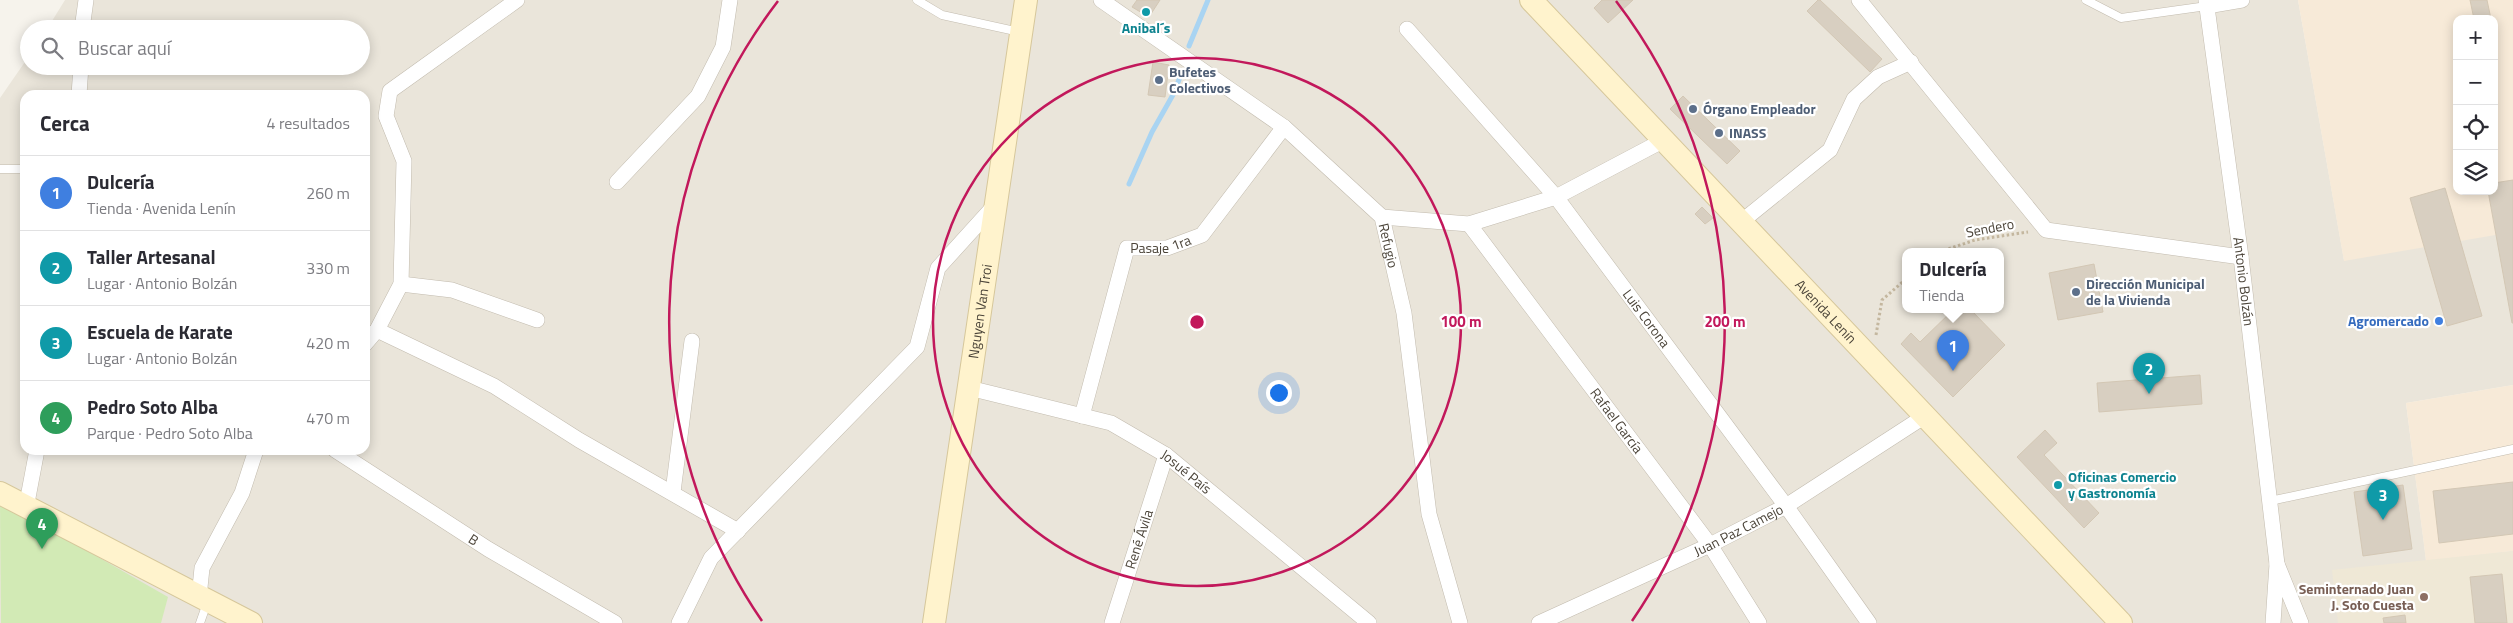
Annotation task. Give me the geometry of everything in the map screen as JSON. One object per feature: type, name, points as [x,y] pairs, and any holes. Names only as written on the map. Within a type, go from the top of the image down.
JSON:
[{"type":"street","points":[[83,20],[86,0]]},
{"type":"street","points":[[370,338],[377,330],[401,284],[404,161],[386,116],[390,91],[517,0]]},
{"type":"street","points":[[617,182],[698,96],[723,47],[730,0]]},
{"type":"street","name":"Nguyen Van Troi","points":[[934,623],[1026,0]]},
{"type":"street","name":"Refugio","points":[[1101,0],[1284,127],[1382,217],[1404,313],[1429,514],[1460,623]]},
{"type":"street","name":"Avenida Lenín","points":[[1532,0],[2120,623]]},
{"type":"street","points":[[1859,0],[2046,230],[2241,257]]},
{"type":"street","points":[[2206,3],[2242,0]]},
{"type":"street","name":"Antonio Bolzán","points":[[2206,3],[2241,257],[2277,564],[2273,623]]},
{"type":"street","name":"Luis Corona","points":[[1407,29],[1556,197],[1786,506],[1868,623]]},
{"type":"street","points":[[1741,222],[1830,150],[1854,99],[1878,77],[1911,62]]},
{"type":"street","points":[[79,90],[80,75]]},
{"type":"street","name":"Pasaje 1ra","points":[[1082,416],[1127,248],[1167,248],[1202,235],[1284,127]]},
{"type":"street","points":[[1382,217],[1469,224],[1556,197],[1664,140]]},
{"type":"street","points":[[679,623],[711,558],[917,347],[938,268],[996,203]]},
{"type":"street","name":"Rafael García","points":[[1469,224],[1710,544],[1759,623]]},
{"type":"street","points":[[401,284],[452,290],[537,320]]},
{"type":"street","points":[[377,330],[494,386],[579,440],[673,492],[738,531]]},
{"type":"street","points":[[673,492],[692,340]]},
{"type":"street","name":"Josué País","points":[[969,388],[1110,423],[1166,455],[1370,623]]},
{"type":"street","name":"Juan Paz Camejo","points":[[1539,623],[1710,544],[1786,506],[1925,416]]},
{"type":"street","points":[[26,508],[36,455]]},
{"type":"street","points":[[204,599],[202,568],[242,494],[254,455]]},
{"type":"street","name":"B","points":[[343,455],[488,550],[615,623]]},
{"type":"street","name":"René Ávila","points":[[1112,623],[1166,455]]},
{"type":"street","points":[[0,493],[251,623]]},
{"type":"street","name":"Antonio Bolzán","points":[[2277,564],[2300,623]]},
{"type":"lane","points":[[917,0],[942,15],[1022,33]]},
{"type":"lane","points":[[2086,0],[2121,18],[2206,3]]},
{"type":"lane","points":[[0,169],[20,169]]},
{"type":"lane","points":[[2270,501],[2513,449]]},
{"type":"lane","points":[[200,623],[204,599]]},
{"type":"path","name":"Sendero","points":[[1951,248],[1975,240],[2046,230]]},
{"type":"path","points":[[1872,360],[1882,300],[1902,282]]},
{"type":"shaded area","points":[[65,0],[2298,0],[2344,260],[2507,232],[2513,265],[2513,385],[2406,403],[2426,560],[2513,551],[2513,623],[0,623],[0,98],[20,69],[20,75],[370,75],[370,20],[53,20]]},
{"type":"shaded area","points":[[2298,0],[2513,0],[2513,265],[2507,233],[2344,261]]},
{"type":"shaded area","points":[[2513,385],[2513,551],[2426,561],[2406,403]]},
{"type":"shaded area","name":"Seminternado Juan J. Soto Cuesta","points":[[2513,551],[2513,623],[2338,623],[2332,570]]},
{"type":"green space","points":[[0,501],[168,597],[161,623],[1,623]]},
{"type":"building","name":"Anibal´s","points":[[1137,0],[1160,0],[1149,17],[1132,7]]},
{"type":"building","points":[[1602,0],[1633,0],[1608,23],[1594,8]]},
{"type":"building","points":[[1818,0],[1882,59],[1870,72],[1807,11]]},
{"type":"building","points":[[2470,0],[2487,0],[2490,15],[2473,15]]},
{"type":"building","name":"Bufetes Colectivos","points":[[1153,62],[1169,65],[1165,97],[1148,95]]},
{"type":"building","points":[[1683,96],[1740,151],[1727,164],[1670,109]]},
{"type":"building","points":[[2513,180],[2513,323],[2489,195],[2498,195],[2498,182]]},
{"type":"building","points":[[2445,188],[2482,316],[2447,326],[2410,198]]},
{"type":"building","points":[[1702,207],[1713,218],[1705,224],[1695,214]]},
{"type":"building","name":"Dirección Municipal de la Vivienda","points":[[2094,264],[2103,312],[2058,320],[2049,273]]},
{"type":"building","points":[[1950,313],[1974,313],[2005,345],[1953,397],[1901,344],[1911,333],[1920,342]]},
{"type":"building","points":[[2200,375],[2202,404],[2099,412],[2097,383]]},
{"type":"building","name":"Oficinas Comercio y Gastronomía","points":[[2045,430],[2057,443],[2044,455],[2099,513],[2084,528],[2017,457]]},
{"type":"building","points":[[2513,482],[2513,534],[2439,543],[2433,491]]},
{"type":"building","points":[[2403,485],[2412,549],[2363,556],[2354,492]]},
{"type":"building","points":[[2502,574],[2507,623],[2475,623],[2470,577]]},
{"type":"building","points":[[2405,615],[2406,623],[2384,623],[2383,618]]},
{"type":"waterway","points":[[1189,46],[1208,0]]},
{"type":"waterway","points":[[1129,184],[1152,132],[1174,93],[1180,77]]},
{"type":"place","name":"Anibal´s","points":[[1146,12]]},
{"type":"place","name":"Bufetes Colectivos","points":[[1159,80]]},
{"type":"place","name":"Órgano Empleador","points":[[1693,109]]},
{"type":"place","name":"INASS","points":[[1719,133]]},
{"type":"place","name":"Dirección Municipal de la Vivienda","points":[[2076,292]]},
{"type":"place","name":"Agromercado","points":[[2439,321]]},
{"type":"place","name":"Dulcería","points":[[1953,371]]},
{"type":"place","name":"Taller Artesanal","points":[[2149,394]]},
{"type":"place","name":"Oficinas Comercio y Gastronomía","points":[[2058,485]]},
{"type":"place","name":"Escuela de Karate","points":[[2383,520]]},
{"type":"place","name":"Pedro Soto Alba","points":[[42,549]]},
{"type":"place","name":"Seminternado Juan J. Soto Cuesta","points":[[2424,597]]}]
